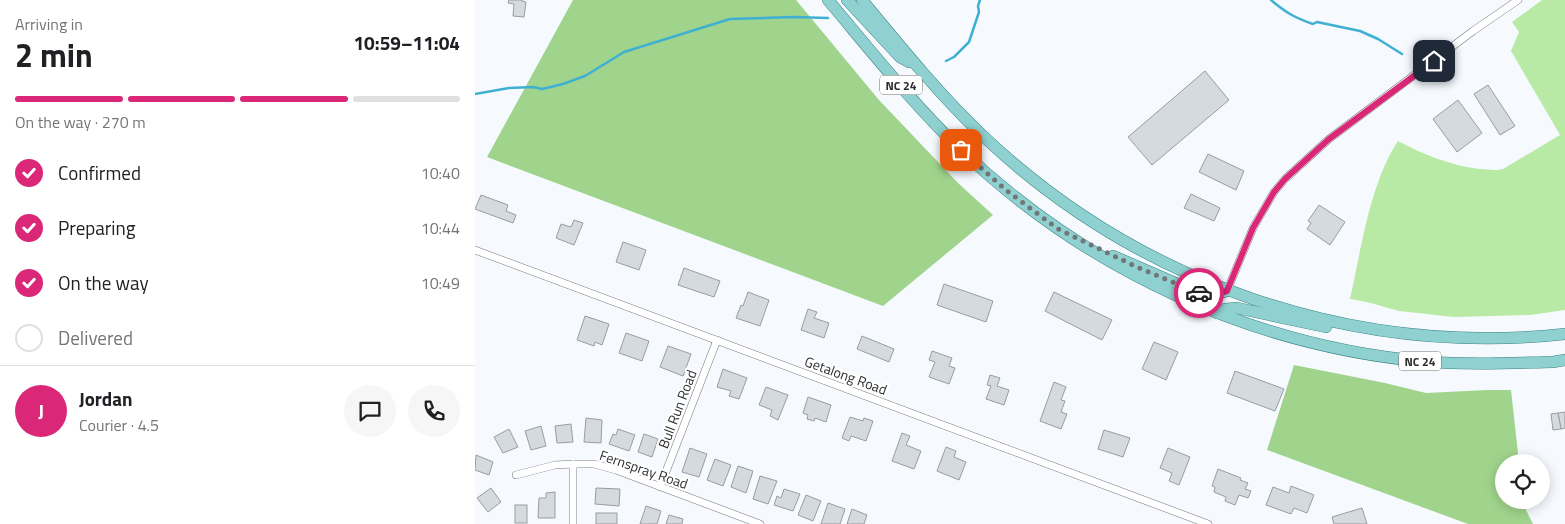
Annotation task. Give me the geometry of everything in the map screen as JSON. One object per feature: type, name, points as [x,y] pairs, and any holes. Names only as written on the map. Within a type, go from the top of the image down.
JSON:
[{"type":"main road","name":"NC 24","points":[[829,0],[892,75],[961,150],[1006,190],[1058,229],[1129,273],[1217,313],[1287,336],[1357,352],[1429,362],[1470,364],[1565,360]]},
{"type":"main road","points":[[847,0],[900,57],[921,70]]},
{"type":"main road","name":"NC 24","points":[[861,0],[949,103],[1023,171],[1066,204],[1131,245],[1171,266],[1227,291],[1288,310],[1373,329],[1423,336],[1484,339],[1565,334]]},
{"type":"main road","points":[[1058,229],[1139,268],[1201,294],[1212,295],[1227,291]]},
{"type":"main road","points":[[1217,313],[1225,309],[1237,308],[1258,314],[1327,327],[1373,329]]},
{"type":"street","points":[[1227,291],[1253,228],[1274,192],[1285,179],[1329,139],[1517,0]]},
{"type":"street","name":"Getalong Road","points":[[475,250],[1208,524]]},
{"type":"street","name":"Bull Run Road","points":[[660,487],[717,340]]},
{"type":"street","points":[[573,464],[573,524]]},
{"type":"street","name":"Fernspray Road","points":[[516,476],[555,465],[595,464],[616,470],[760,524]]},
{"type":"green space","points":[[573,0],[796,0],[879,100],[958,183],[993,215],[883,306],[487,157]]},
{"type":"green space","points":[[1542,0],[1565,0],[1565,310],[1530,315],[1454,317],[1399,311],[1350,299],[1373,197],[1388,158],[1398,141],[1447,162],[1479,169],[1497,170],[1503,169],[1560,135],[1511,51],[1519,32],[1512,22]]},
{"type":"green space","points":[[1294,365],[1426,393],[1511,390],[1518,454],[1495,454],[1495,509],[1526,509],[1533,524],[1468,524],[1267,450]]},
{"type":"building","points":[[509,0],[522,0],[526,2],[524,17],[513,16],[514,4],[508,3]]},
{"type":"building","points":[[1205,71],[1229,100],[1152,165],[1128,137]]},
{"type":"building","points":[[1488,85],[1515,126],[1500,135],[1474,94]]},
{"type":"building","points":[[1458,100],[1482,133],[1457,152],[1433,119]]},
{"type":"building","points":[[1208,154],[1244,171],[1236,190],[1199,172]]},
{"type":"building","points":[[1191,194],[1220,208],[1214,221],[1184,208]]},
{"type":"building","points":[[481,195],[508,205],[506,211],[516,215],[513,223],[475,209]]},
{"type":"building","points":[[1319,205],[1345,222],[1330,245],[1307,229],[1311,223],[1308,221]]},
{"type":"building","points":[[574,220],[583,223],[574,245],[556,238],[561,224],[571,227]]},
{"type":"building","points":[[623,242],[646,250],[639,270],[616,262]]},
{"type":"building","points":[[684,268],[720,281],[714,297],[678,285]]},
{"type":"building","points":[[944,284],[993,301],[986,322],[937,305]]},
{"type":"building","points":[[748,292],[769,300],[760,326],[736,318]]},
{"type":"building","points":[[1054,292],[1112,320],[1102,340],[1045,311]]},
{"type":"building","points":[[808,309],[817,312],[814,318],[829,323],[824,338],[801,330]]},
{"type":"building","points":[[585,316],[609,324],[602,345],[595,342],[594,346],[577,340]]},
{"type":"building","points":[[626,333],[649,341],[642,361],[619,353]]},
{"type":"building","points":[[862,336],[894,349],[889,362],[857,349]]},
{"type":"building","points":[[1154,342],[1178,352],[1166,380],[1142,369]]},
{"type":"building","points":[[668,346],[691,354],[683,376],[660,367]]},
{"type":"building","points":[[932,351],[952,358],[949,366],[955,368],[949,384],[929,377],[935,362],[929,360]]},
{"type":"building","points":[[723,369],[747,378],[739,399],[729,396],[731,391],[717,387]]},
{"type":"building","points":[[1235,371],[1284,389],[1275,411],[1227,393]]},
{"type":"building","points":[[990,375],[1000,378],[997,386],[1009,390],[1004,405],[986,399],[991,386],[987,385]]},
{"type":"building","points":[[1054,382],[1066,387],[1061,400],[1065,401],[1061,412],[1067,414],[1061,429],[1040,421]]},
{"type":"building","points":[[766,387],[788,395],[778,420],[770,416],[772,410],[759,405]]},
{"type":"building","points":[[808,397],[831,405],[826,422],[815,418],[814,421],[807,419],[808,415],[803,413]]},
{"type":"building","points":[[1565,412],[1565,428],[1561,429],[1558,413]]},
{"type":"building","points":[[1558,413],[1561,429],[1553,430],[1551,414]]},
{"type":"building","points":[[850,417],[863,421],[864,418],[873,421],[866,441],[851,436],[849,441],[842,438]]},
{"type":"building","points":[[586,418],[602,420],[601,443],[584,442]]},
{"type":"building","points":[[571,424],[573,442],[557,443],[555,426]]},
{"type":"building","points":[[541,426],[546,446],[531,450],[525,431]]},
{"type":"building","points":[[509,429],[518,447],[503,453],[494,437]]},
{"type":"building","points":[[618,429],[635,435],[629,451],[609,444],[613,434],[616,435]]},
{"type":"building","points":[[1104,430],[1130,438],[1123,457],[1098,449]]},
{"type":"building","points":[[902,433],[910,436],[906,445],[921,451],[914,469],[892,461]]},
{"type":"building","points":[[644,434],[658,439],[652,457],[638,452]]},
{"type":"building","points":[[946,447],[956,451],[954,457],[966,462],[959,480],[937,471]]},
{"type":"building","points":[[690,448],[707,454],[699,477],[682,472]]},
{"type":"building","points":[[1168,448],[1190,457],[1179,485],[1169,481],[1172,473],[1160,468]]},
{"type":"building","points":[[476,455],[493,462],[489,475],[475,470]]},
{"type":"building","points":[[715,459],[731,465],[723,486],[707,480]]},
{"type":"building","points":[[738,466],[753,471],[746,493],[731,487]]},
{"type":"building","points":[[1218,469],[1241,478],[1240,480],[1248,483],[1245,489],[1251,491],[1248,498],[1239,495],[1235,505],[1225,501],[1226,497],[1214,492],[1215,487],[1212,486]]},
{"type":"building","points":[[760,476],[777,481],[768,504],[753,499]]},
{"type":"building","points":[[1291,486],[1314,495],[1307,513],[1294,508],[1291,514],[1266,505],[1273,487],[1289,493]]},
{"type":"building","points":[[491,488],[501,502],[488,512],[477,498]]},
{"type":"building","points":[[596,488],[620,489],[619,506],[595,504]]},
{"type":"building","points":[[784,489],[800,494],[793,511],[774,505],[777,496],[781,498]]},
{"type":"building","points":[[555,492],[555,518],[538,518],[539,498],[546,498],[546,493]]},
{"type":"building","points":[[806,495],[821,501],[813,521],[798,515]]},
{"type":"building","points":[[828,503],[845,509],[840,524],[821,524]]},
{"type":"building","points":[[515,505],[527,505],[527,523],[515,523]]},
{"type":"building","points":[[646,506],[661,511],[657,524],[640,524]]},
{"type":"building","points":[[1362,508],[1367,524],[1334,524],[1332,517]]},
{"type":"building","points":[[852,509],[867,515],[864,524],[847,524]]},
{"type":"building","points":[[596,513],[617,513],[617,524],[596,524]]},
{"type":"building","points":[[669,515],[683,519],[682,524],[666,524]]},
{"type":"waterway","points":[[946,61],[954,57],[969,42],[979,12],[980,0]]},
{"type":"waterway","points":[[1271,0],[1286,11],[1313,24],[1317,22],[1360,31],[1378,39],[1402,54]]},
{"type":"waterway","points":[[475,94],[509,88],[533,87],[542,89],[563,84],[585,76],[624,52],[730,19],[828,18]]},
{"type":"way so far","points":[[961,150],[1006,190],[1058,229],[1139,268],[1199,293]]},
{"type":"route","points":[[1199,293],[1212,295],[1227,291],[1253,228],[1274,192],[1285,179],[1329,139],[1434,61]]}]
